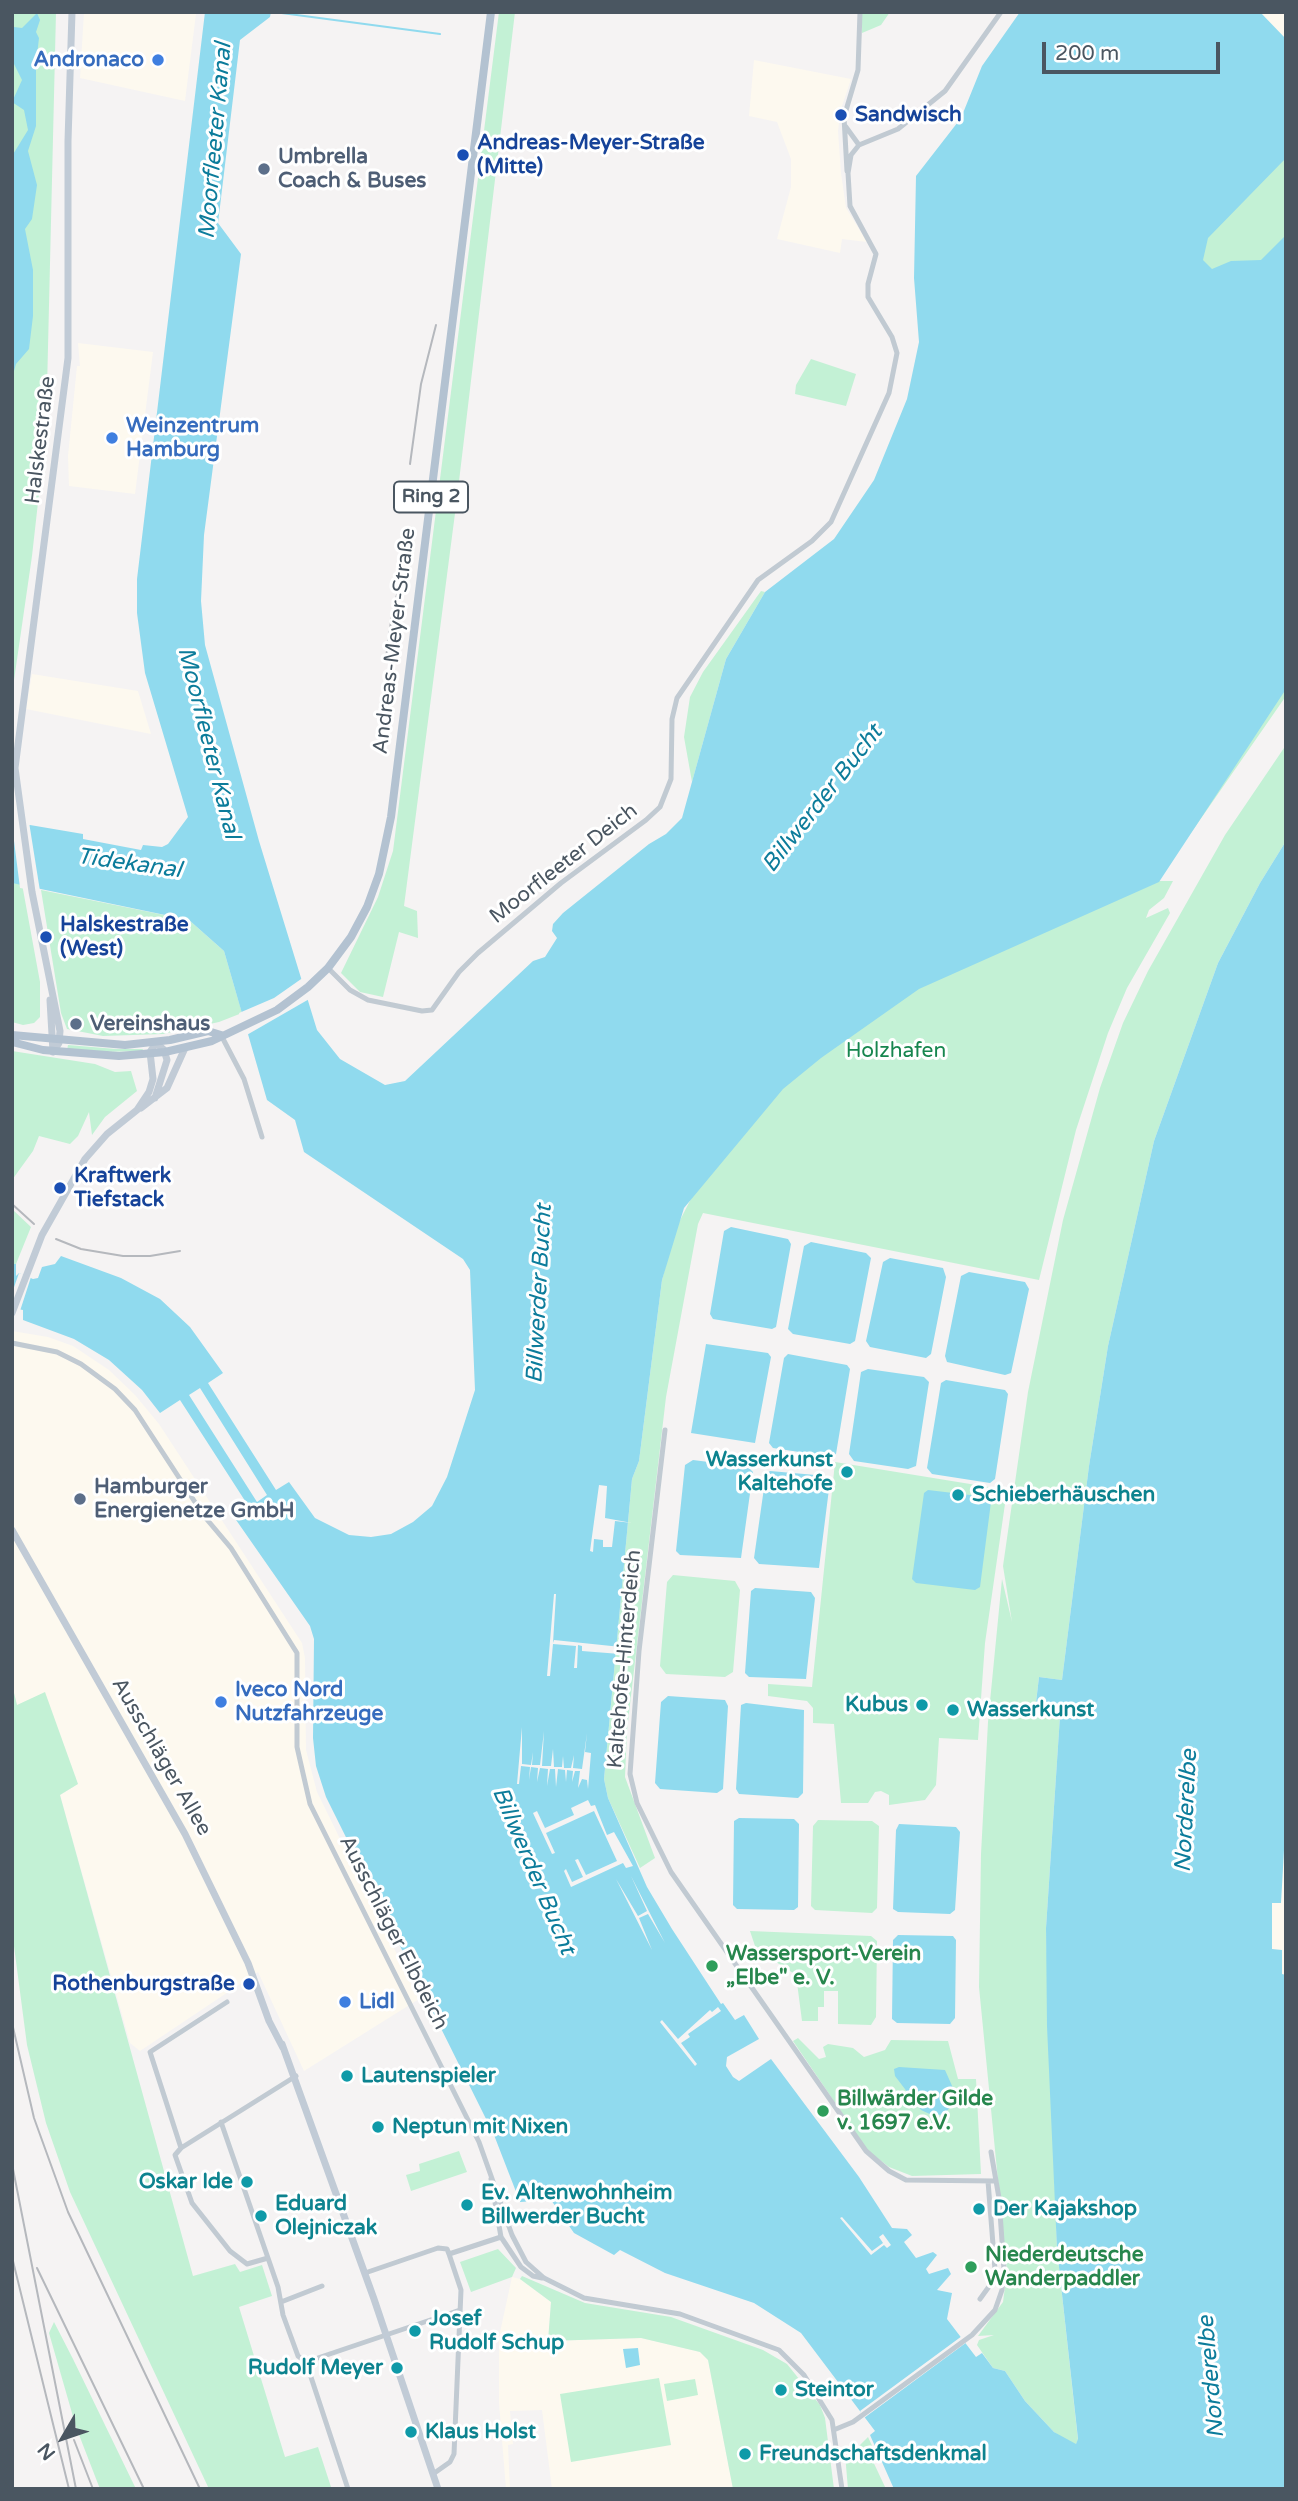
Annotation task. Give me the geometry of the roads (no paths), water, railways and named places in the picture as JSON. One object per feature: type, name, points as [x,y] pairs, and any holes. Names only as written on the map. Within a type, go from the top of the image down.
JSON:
[{"type":"main road","name":"Andreas-Meyer-Straße","points":[[165,1052],[212,1041],[276,1010],[318,978],[351,937],[379,874],[389,831],[491,12]]},
{"type":"main road","name":"Andreas-Meyer-Straße","points":[[156,1043],[208,1031],[221,1035]]},
{"type":"main road","name":"Ring 2","points":[[12,1035],[115,1045],[156,1043]]},
{"type":"main road","name":"Ring 2","points":[[12,1042],[53,1052],[103,1056],[165,1052]]},
{"type":"street","name":"Halskestraße","points":[[55,1040],[50,992],[20,822],[16,750],[68,358],[68,141],[72,12]]},
{"type":"street","points":[[848,173],[844,125],[846,104],[858,70],[860,12]]},
{"type":"street","points":[[844,125],[859,145],[898,129],[945,91],[1001,12]]},
{"type":"street","name":"Moorfleeter Deich","points":[[328,968],[350,990],[368,1000],[422,1011],[432,1010],[459,972],[478,953],[561,883],[660,807],[671,779],[672,724],[677,698],[758,580],[812,541],[831,522],[889,393],[896,349],[868,297],[868,284],[876,254],[850,206],[848,173],[851,155],[859,145]]},
{"type":"street","points":[[221,1035],[244,1079],[262,1137]]},
{"type":"street","points":[[53,1052],[55,1040]]},
{"type":"street","points":[[137,1110],[152,1082],[150,1054],[156,1043],[165,1052],[166,1071],[156,1098]]},
{"type":"street","points":[[13,1311],[47,1225],[85,1159],[107,1134],[156,1098],[169,1085],[185,1048]]},
{"type":"street","name":"Ausschläger Elbdeich","points":[[12,1343],[44,1348],[74,1360],[100,1376],[128,1403],[148,1427],[204,1516],[231,1548],[298,1653],[297,1747],[310,1804],[421,2023],[490,2169],[516,2244],[526,2262],[544,2278],[584,2298],[680,2314],[766,2343],[798,2367],[824,2404],[836,2429],[842,2489]]},
{"type":"street","name":"Kaltehofe-Hinterdeich","points":[[665,1430],[639,1651],[630,1774],[637,1803],[671,1872],[866,2151],[889,2171],[906,2179],[978,2178],[992,2181]]},
{"type":"street","name":"Ausschläger Allee","points":[[12,1530],[185,1834],[248,1963],[296,2076],[439,2489]]},
{"type":"street","points":[[181,2148],[150,2052],[227,2002]]},
{"type":"street","points":[[268,2258],[247,2264],[230,2251],[192,2203],[175,2158],[181,2148],[296,2076]]},
{"type":"street","points":[[221,2122],[268,2258],[298,2356],[306,2362],[348,2489]]},
{"type":"street","points":[[980,2299],[993,2281],[995,2270],[991,2152]]},
{"type":"street","points":[[490,2169],[501,2237],[521,2267],[533,2276],[544,2278]]},
{"type":"street","points":[[836,2429],[862,2415],[965,2340],[989,2319],[1002,2290],[1002,2230],[992,2181]]},
{"type":"street","points":[[449,2254],[501,2237]]},
{"type":"street","points":[[365,2273],[438,2248],[446,2249],[449,2254],[461,2290],[454,2454],[450,2462],[433,2474]]},
{"type":"street","points":[[281,2302],[322,2286]]},
{"type":"street","points":[[306,2362],[460,2310]]},
{"type":"water","points":[[205,12],[271,12],[270,17],[240,40],[218,223],[241,254],[204,535],[201,601],[205,645],[259,841],[317,1030],[340,1059],[385,1085],[405,1081],[533,961],[545,957],[557,938],[552,931],[553,924],[563,913],[649,844],[666,834],[682,818],[726,659],[765,592],[834,539],[874,480],[907,399],[919,342],[914,278],[916,176],[961,118],[982,66],[1020,12],[1260,12],[1286,39],[1286,158],[1208,238],[1203,260],[1212,269],[1231,261],[1261,260],[1286,235],[1286,689],[1159,882],[919,989],[821,1058],[783,1089],[684,1208],[662,1280],[639,1461],[632,1479],[604,1779],[608,1798],[647,1887],[672,1929],[721,2004],[723,2003],[735,2020],[744,2015],[759,2039],[727,2057],[726,2066],[733,2077],[739,2081],[771,2059],[859,2177],[892,2228],[907,2229],[912,2235],[904,2242],[916,2258],[933,2252],[937,2255],[926,2269],[929,2274],[948,2268],[951,2274],[937,2290],[952,2293],[947,2319],[976,2357],[982,2353],[993,2368],[1005,2371],[1025,2401],[1054,2432],[1076,2444],[1078,2439],[1057,2249],[1047,2026],[1046,1928],[1060,1716],[1035,1711],[1039,1677],[1062,1680],[1089,1466],[1108,1346],[1154,1141],[1218,963],[1260,883],[1286,841],[1286,1815],[1281,1903],[1272,1903],[1272,1949],[1282,1950],[1282,1974],[1286,1975],[1286,2489],[894,2489],[870,2435],[875,2431],[801,2333],[754,2303],[665,2273],[620,2250],[614,2255],[574,2233],[551,2200],[520,2202],[494,2135],[326,1797],[316,1766],[313,1738],[314,1639],[310,1626],[234,1517],[249,1507],[180,1400],[160,1413],[142,1390],[109,1360],[74,1339],[23,1320],[23,1310],[12,1308],[12,1264],[16,1264],[16,1276],[19,1273],[33,1279],[38,1278],[42,1267],[55,1264],[61,1256],[121,1278],[160,1299],[190,1327],[223,1373],[208,1383],[276,1490],[289,1482],[315,1518],[349,1535],[371,1537],[391,1534],[413,1522],[432,1506],[447,1477],[475,1390],[470,1270],[463,1259],[304,1152],[295,1120],[267,1100],[224,951],[189,920],[12,883],[12,829],[30,825],[83,834],[83,839],[141,850],[143,845],[162,847],[168,844],[188,817],[145,673],[137,613],[137,579]],"holes":[[[200,1388],[267,1495],[257,1502],[189,1395]]]},
{"type":"water","points":[[37,13],[40,20],[36,32],[39,38],[36,64],[36,126],[28,151],[37,185],[32,219],[25,229],[33,270],[33,316],[29,349],[16,364],[12,378],[12,156],[28,130],[24,110],[12,102],[22,80],[12,60],[12,34],[14,27],[22,28]]},
{"type":"water","points":[[731,1227],[788,1239],[791,1244],[776,1327],[772,1329],[713,1319],[710,1314],[724,1231]]},
{"type":"water","points":[[811,1242],[866,1253],[871,1258],[855,1341],[850,1344],[793,1334],[788,1329],[804,1246]]},
{"type":"water","points":[[890,1258],[943,1268],[946,1277],[931,1354],[926,1358],[870,1347],[866,1341],[883,1262]]},
{"type":"water","points":[[969,1272],[1025,1282],[1029,1289],[1011,1373],[1005,1375],[947,1362],[945,1356],[961,1276]]},
{"type":"water","points":[[706,1344],[768,1353],[771,1357],[755,1443],[691,1433]]},
{"type":"water","points":[[788,1354],[847,1365],[850,1369],[836,1454],[832,1457],[773,1448],[769,1443],[784,1358]]},
{"type":"water","points":[[868,1369],[924,1377],[929,1382],[916,1466],[908,1469],[854,1461],[849,1454],[861,1372]]},
{"type":"water","points":[[946,1380],[1005,1390],[1008,1394],[995,1479],[990,1483],[932,1474],[927,1468],[941,1383]]},
{"type":"water","points":[[693,1460],[748,1467],[753,1472],[741,1558],[680,1555],[676,1551],[685,1465]]},
{"type":"water","points":[[770,1471],[827,1476],[830,1481],[819,1568],[759,1564],[754,1558],[766,1474]]},
{"type":"water","points":[[928,1490],[987,1497],[991,1502],[980,1587],[975,1590],[916,1583],[912,1579],[924,1493]]},
{"type":"water","points":[[755,1588],[811,1592],[815,1598],[806,1679],[749,1677],[745,1673],[751,1591]]},
{"type":"water","points":[[668,1696],[725,1700],[728,1706],[723,1789],[717,1793],[660,1789],[655,1783],[661,1702]]},
{"type":"water","points":[[746,1703],[804,1710],[803,1793],[798,1798],[739,1794],[736,1789],[741,1705]]},
{"type":"water","points":[[739,1818],[794,1819],[799,1824],[798,1907],[794,1910],[737,1909],[733,1905],[734,1821]]},
{"type":"water","points":[[899,1824],[956,1827],[960,1832],[955,1910],[950,1914],[898,1912],[893,1909],[896,1830]]},
{"type":"water","points":[[898,1935],[953,1936],[956,1940],[955,2018],[950,2024],[897,2023],[892,2019],[893,1940]]},
{"type":"water","points":[[894,2069],[945,2070],[953,2088],[951,2107],[943,2114],[934,2116],[921,2110],[895,2076]]},
{"type":"water","points":[[638,2348],[640,2365],[626,2368],[623,2349]]},
{"type":"waterway","points":[[274,12],[440,34]]},
{"type":"tram line","points":[[12,2257],[69,2489]]},
{"type":"railway","points":[[410,464],[421,384],[436,325]]},
{"type":"railway","points":[[386,658],[392,614],[406,560]]},
{"type":"railway","points":[[12,1204],[34,1224]]},
{"type":"railway","points":[[56,1239],[81,1249],[123,1256],[150,1256],[180,1251]]},
{"type":"railway","points":[[12,2023],[34,2118],[68,2212],[200,2489]]},
{"type":"railway","points":[[12,2164],[76,2489]]},
{"type":"railway","points":[[37,2268],[144,2489]]},
{"type":"railway","points":[[74,2440],[93,2489]]},
{"type":"place","name":"Andronaco","points":[[158,60]]},
{"type":"place","name":"Sandwisch","points":[[841,115]]},
{"type":"place","name":"Andreas-Meyer-Straße (Mitte)","points":[[463,155]]},
{"type":"place","name":"Umbrella Coach & Buses","points":[[264,169]]},
{"type":"place","name":"Weinzentrum Hamburg","points":[[112,438]]},
{"type":"place","name":"Halskestraße (West)","points":[[46,937]]},
{"type":"place","name":"Vereinshaus","points":[[76,1024]]},
{"type":"place","name":"Kraftwerk Tiefstack","points":[[60,1188]]},
{"type":"place","name":"Wasserkunst Kaltehofe","points":[[847,1472]]},
{"type":"place","name":"Schieberhäuschen","points":[[958,1495]]},
{"type":"place","name":"Hamburger Energienetze GmbH","points":[[80,1499]]},
{"type":"place","name":"Iveco Nord Nutzfahrzeuge","points":[[221,1702]]},
{"type":"place","name":"Kubus","points":[[922,1705]]},
{"type":"place","name":"Wasserkunst","points":[[953,1710]]},
{"type":"place","name":"Wassersport-Verein „Elbe\" e. V.","points":[[712,1966]]},
{"type":"place","name":"Rothenburgstraße","points":[[249,1984]]},
{"type":"place","name":"Lidl","points":[[345,2002]]},
{"type":"place","name":"Lautenspieler","points":[[347,2076]]},
{"type":"place","name":"Billwärder Gilde v. 1697 e.V.","points":[[823,2111]]},
{"type":"place","name":"Neptun mit Nixen","points":[[378,2127]]},
{"type":"place","name":"Oskar Ide","points":[[247,2182]]},
{"type":"place","name":"Ev. Altenwohnheim Billwerder Bucht","points":[[467,2205]]},
{"type":"place","name":"Der Kajakshop","points":[[979,2209]]},
{"type":"place","name":"Eduard Olejniczak","points":[[261,2216]]},
{"type":"place","name":"Niederdeutsche Wanderpaddler","points":[[971,2267]]},
{"type":"place","name":"Josef Rudolf Schup","points":[[415,2331]]},
{"type":"place","name":"Rudolf Meyer","points":[[397,2368]]},
{"type":"place","name":"Steintor","points":[[781,2390]]},
{"type":"place","name":"Klaus Holst","points":[[411,2432]]},
{"type":"place","name":"Freundschaftsdenkmal","points":[[745,2454]]},
{"type":"water label","name":"Moorfleeter Kanal","points":[[216,141]]},
{"type":"water label","name":"Moorfleeter Kanal","points":[[208,743]]},
{"type":"water label","name":"Billwerder Bucht","points":[[823,799]]},
{"type":"water label","name":"Tidekanal","points":[[129,864]]},
{"type":"water label","name":"Billwerder Bucht","points":[[540,1294]]},
{"type":"water label","name":"Norderelbe","points":[[1187,1811]]},
{"type":"water label","name":"Billwerder Bucht","points":[[533,1871]]},
{"type":"water label","name":"Norderelbe","points":[[1212,2377]]},
{"type":"park label","name":"Holzhafen","points":[[896,1051]]}]
